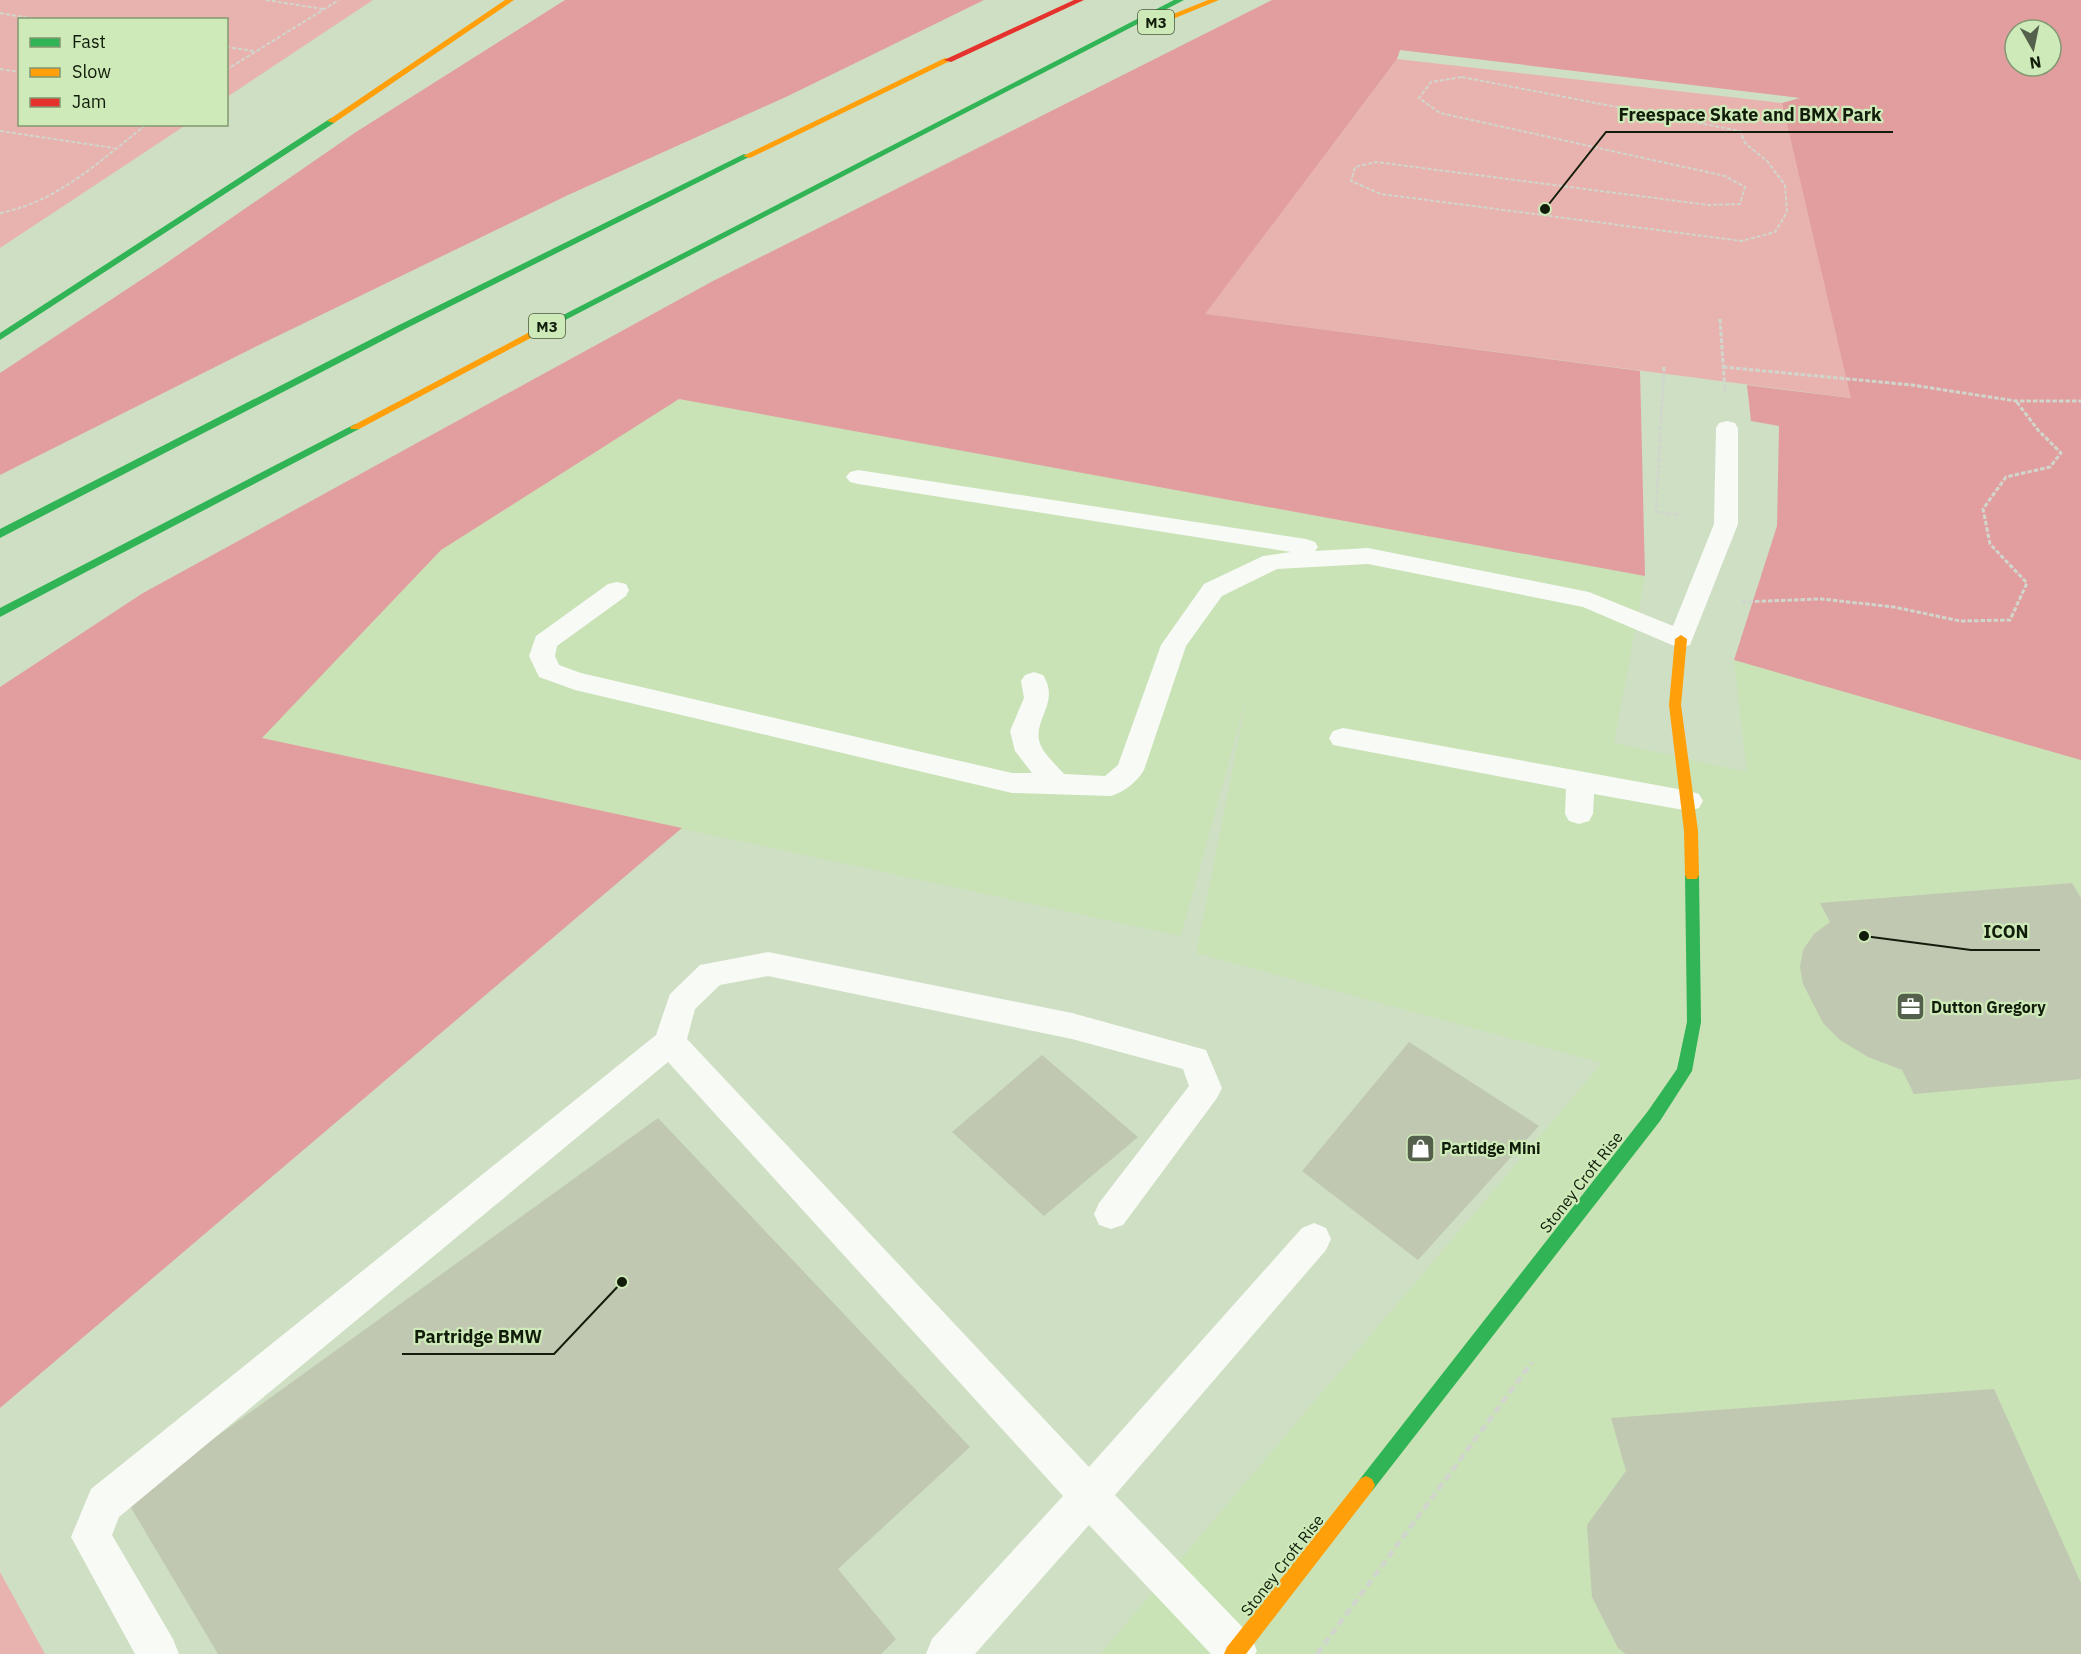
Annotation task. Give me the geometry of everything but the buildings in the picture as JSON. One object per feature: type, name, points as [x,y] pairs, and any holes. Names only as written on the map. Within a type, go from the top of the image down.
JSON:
[{"type":"main road","points":[[0,337],[302,141],[510,0]]},
{"type":"main road","points":[[0,534],[659,198],[944,61],[1080,0]]},
{"type":"main road","name":"M3","points":[[0,613],[224,493],[1180,0]]},
{"type":"main road","name":"M3","points":[[1096,42],[1215,0]]},
{"type":"main road","name":"Stoney Croft Rise","points":[[1235,1652],[1654,1116],[1684,1071],[1694,1022],[1694,910],[1689,801],[1675,705],[1681,639]]},
{"type":"lane","points":[[858,477],[1368,556],[1589,600],[1681,639],[1726,524],[1727,428]]},
{"type":"lane","points":[[617,590],[545,642],[542,656],[548,671],[575,681],[1012,783],[1111,786],[1130,770],[1174,645],[1213,590],[1272,561],[1368,556]]},
{"type":"lane","points":[[1034,681],[1037,698],[1024,731],[1029,751],[1056,783]]},
{"type":"lane","points":[[1343,738],[1689,801]]},
{"type":"lane","points":[[1579,814],[1580,782]]},
{"type":"lane","points":[[158,1654],[91,1537],[105,1503],[670,1042],[681,1003],[711,974],[768,964],[1072,1026],[1195,1059],[1206,1088],[1111,1214]]},
{"type":"lane","points":[[670,1042],[1235,1652]]},
{"type":"lane","points":[[947,1654],[1314,1239]]},
{"type":"path","points":[[266,0],[324,9]]},
{"type":"path","points":[[228,69],[339,0]]},
{"type":"path","points":[[0,13],[29,18]]},
{"type":"path","points":[[228,47],[255,52]]},
{"type":"path","points":[[0,69],[18,72]]},
{"type":"path","points":[[1462,77],[1740,131],[1745,143],[1767,161],[1785,185],[1786,212],[1775,232],[1742,241],[1381,194],[1351,181],[1355,167],[1376,162],[1708,205],[1740,204],[1745,187],[1725,176],[1440,113],[1419,98],[1431,82],[1462,77]]},
{"type":"path","points":[[0,213],[31,205],[57,192],[144,126]]},
{"type":"path","points":[[0,131],[114,148]]},
{"type":"path","points":[[1720,319],[1727,428]]},
{"type":"path","points":[[1664,367],[1656,512],[1726,524]]},
{"type":"path","points":[[1723,367],[1912,385],[2016,400],[2081,401]]},
{"type":"path","points":[[1732,602],[1821,599],[1894,607],[1959,621],[2010,620],[2027,583],[1990,544],[1983,509],[2006,477],[2050,467],[2061,453],[2038,430],[2016,400]]},
{"type":"shaded area","points":[[0,0],[373,0],[228,96],[228,18],[18,18],[18,126],[184,126],[0,248]]},
{"type":"shaded area","points":[[565,0],[984,0],[788,96],[568,195],[257,346],[0,475],[0,373],[162,266],[356,132]]},
{"type":"shaded area","points":[[1272,0],[2081,0],[2081,760],[1734,660],[1777,526],[1779,426],[1751,421],[1747,385],[1851,398],[1782,103],[1800,98],[1400,50],[1397,59],[1205,314],[1640,371],[1645,576],[679,399],[441,550],[262,738],[682,828],[0,1408],[0,687],[143,593],[713,281]]},
{"type":"shaded area","points":[[1397,59],[1782,103],[1852,398],[1204,314]]},
{"type":"shaded area","points":[[679,399],[1645,576],[1614,743],[1747,772],[1734,660],[2081,760],[2081,1654],[1100,1654],[1602,1063],[1196,953],[1248,692],[1181,936],[261,738],[441,550]]},
{"type":"shaded area","points":[[0,1572],[45,1654],[0,1654]]},
{"type":"traffic: fast","points":[[541,329],[1180,0]]},
{"type":"traffic: fast","points":[[0,337],[331,121]]},
{"type":"traffic: fast","points":[[0,534],[402,327],[747,156]]},
{"type":"traffic: fast","points":[[0,613],[355,427]]},
{"type":"traffic: fast","points":[[1366,1485],[1654,1116],[1684,1071],[1694,1022],[1692,875]]},
{"type":"traffic: slow","points":[[331,121],[510,0]]},
{"type":"traffic: slow","points":[[1160,21],[1215,0]]},
{"type":"traffic: slow","points":[[747,156],[948,60]]},
{"type":"traffic: slow","points":[[355,427],[541,329]]},
{"type":"traffic: slow","points":[[1681,639],[1675,705],[1691,831],[1692,875]]},
{"type":"traffic: slow","points":[[1234,1654],[1366,1485]]},
{"type":"traffic: jam","points":[[948,60],[1080,0]]},
{"type":"place","name":"Freespace Skate and BMX Park","points":[[1545,209]]},
{"type":"place","name":"ICON","points":[[1864,936]]},
{"type":"place","name":"Dutton Gregory","points":[[1910,1007]]},
{"type":"place","name":"Partidge Mini","points":[[1420,1148]]},
{"type":"place","name":"Partridge BMW","points":[[622,1282]]}]
